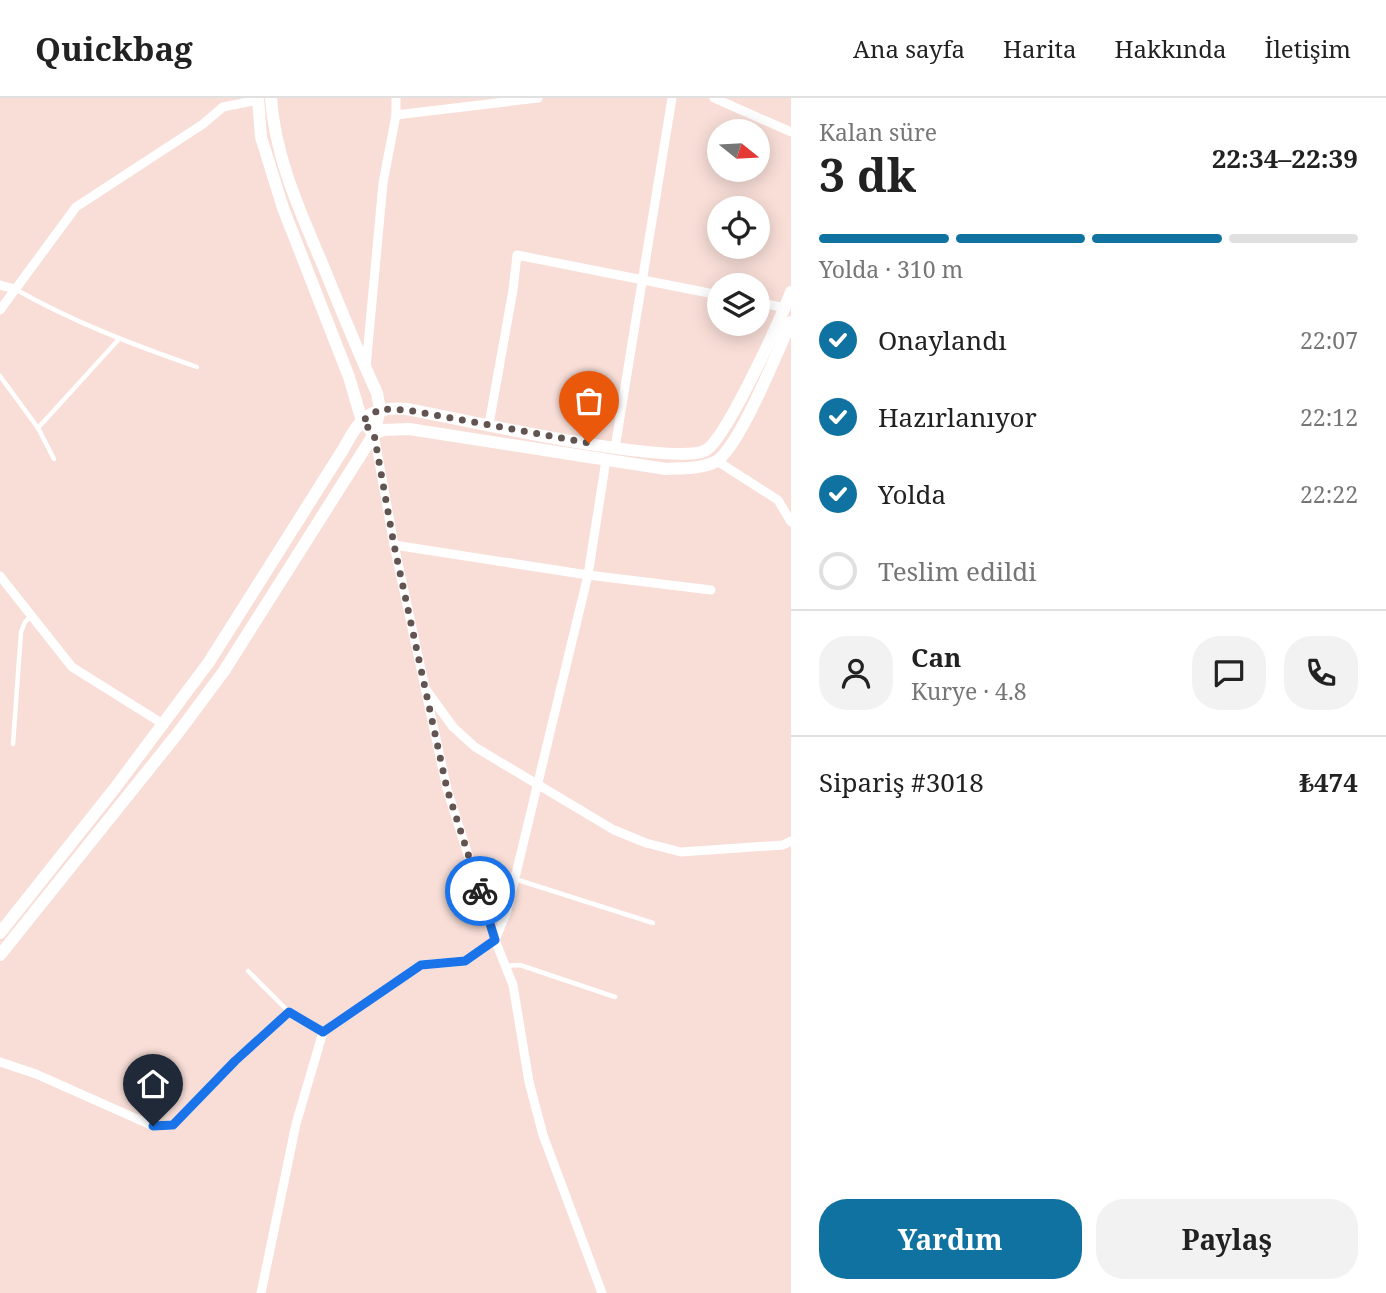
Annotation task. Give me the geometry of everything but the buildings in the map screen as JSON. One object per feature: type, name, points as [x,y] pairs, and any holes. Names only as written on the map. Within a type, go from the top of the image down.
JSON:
[{"type":"street","points":[[366,369],[383,183],[396,115],[396,98]]},
{"type":"street","points":[[396,115],[538,98]]},
{"type":"street","points":[[615,448],[673,98]]},
{"type":"street","points":[[714,98],[791,132]]},
{"type":"street","points":[[0,310],[76,207],[203,124],[221,102],[262,99]]},
{"type":"street","points":[[0,955],[224,671],[374,434],[380,409],[377,393],[300,211],[262,99]]},
{"type":"street","points":[[262,99],[261,137],[283,208],[349,377],[362,421],[374,434],[394,545],[447,789],[495,940],[513,985],[529,1082],[543,1135],[602,1293]]},
{"type":"street","points":[[489,424],[517,255],[707,293]]},
{"type":"street","points":[[0,285],[15,289]]},
{"type":"street","points":[[0,933],[209,662],[355,427],[362,421],[380,409],[407,410],[615,448],[688,454],[705,451],[728,420],[791,292]]},
{"type":"street","points":[[770,305],[785,308]]},
{"type":"street","points":[[374,434],[383,430],[409,429],[666,469],[696,468],[717,461],[741,428],[791,322]]},
{"type":"street","points":[[458,435],[460,419]]},
{"type":"street","points":[[709,447],[717,461],[778,500],[791,522]]},
{"type":"street","points":[[261,1293],[296,1124],[323,1032],[421,965],[465,961],[495,940],[507,911],[588,575],[606,460]]},
{"type":"street","points":[[778,500],[791,500]]},
{"type":"street","points":[[394,545],[588,575],[711,590]]},
{"type":"street","points":[[0,576],[72,667],[163,724]]},
{"type":"street","points":[[424,688],[453,727],[475,747],[614,830],[646,843],[681,852],[783,845],[791,841]]},
{"type":"street","points":[[0,1062],[36,1074],[153,1126],[173,1125],[235,1061],[289,1012],[323,1032]]},
{"type":"lane","points":[[15,289],[60,314],[197,367]]},
{"type":"lane","points":[[38,428],[119,339]]},
{"type":"lane","points":[[0,376],[38,428],[54,459]]},
{"type":"lane","points":[[13,744],[21,632],[31,616]]},
{"type":"lane","points":[[514,879],[653,923]]},
{"type":"lane","points":[[506,966],[520,965],[615,997]]},
{"type":"lane","points":[[248,971],[289,1012]]},
{"type":"way so far","points":[[480,891],[447,789],[394,545],[374,434],[362,421],[380,409],[392,408],[589,443]]},
{"type":"route","points":[[153,1126],[173,1125],[235,1061],[289,1012],[323,1032],[421,965],[465,961],[495,940],[480,891]]}]
